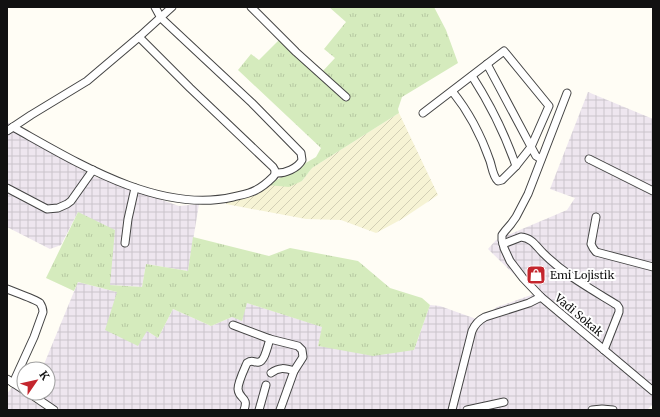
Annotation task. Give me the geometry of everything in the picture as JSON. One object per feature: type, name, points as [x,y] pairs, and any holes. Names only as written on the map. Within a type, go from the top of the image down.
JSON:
[{"type":"street","points":[[154,7],[161,18],[252,103],[301,153],[302,160],[298,165],[284,173],[275,173]]},
{"type":"street","points":[[139,37],[273,167],[275,173],[273,178],[255,191],[235,196],[213,200],[194,201],[176,199],[135,188],[93,170],[10,129],[30,115],[87,81],[172,7]]},
{"type":"street","points":[[251,7],[346,97]]},
{"type":"street","points":[[423,113],[504,51],[549,106],[532,147],[502,180],[496,180],[477,130],[465,109],[452,91]]},
{"type":"street","points":[[487,64],[536,156],[541,159]]},
{"type":"street","points":[[472,76],[495,116],[509,145],[516,166]]},
{"type":"street","points":[[567,93],[525,202],[514,221],[505,230],[502,235],[502,240],[503,244],[521,237],[530,239],[550,260],[568,275],[617,305],[619,312],[604,350]]},
{"type":"street","points":[[589,159],[653,191]]},
{"type":"street","points":[[7,188],[47,209],[53,209],[71,201],[93,170]]},
{"type":"street","points":[[125,244],[128,218],[135,188]]},
{"type":"street","points":[[596,217],[591,244],[596,252],[653,267]]},
{"type":"street","name":"Vadi Sokak","points":[[503,244],[510,261],[523,278],[541,297],[653,391]]},
{"type":"street","points":[[7,290],[38,302],[42,306],[43,312],[34,337],[10,381]]},
{"type":"street","points":[[452,410],[472,331],[475,325],[479,320],[485,317],[529,303],[541,297]]},
{"type":"street","points":[[233,325],[270,339],[298,346],[303,353],[303,357],[294,371],[280,410]]},
{"type":"street","points":[[244,410],[246,403],[239,394],[238,387],[246,363],[250,361],[260,362],[263,360],[270,339]]},
{"type":"street","points":[[271,373],[280,368],[294,371]]},
{"type":"street","points":[[259,410],[266,385]]},
{"type":"street","points":[[40,401],[54,410]]},
{"type":"street","points":[[467,410],[504,402]]},
{"type":"street","points":[[592,410],[602,408],[613,410]]},
{"type":"shaded area","points":[[588,92],[653,119],[653,404],[647,410],[61,410],[47,401],[56,401],[56,361],[45,361],[78,282],[117,292],[147,331],[158,338],[173,309],[211,326],[232,317],[247,303],[323,327],[318,346],[414,350],[430,305],[440,306],[479,320],[497,307],[534,294],[488,249],[496,240],[567,210],[575,198],[550,189]]},
{"type":"shaded area","points":[[399,113],[438,195],[402,219],[376,233],[341,220],[306,219],[226,204],[230,193],[268,185],[302,181],[312,168]]},
{"type":"shaded area","points":[[7,122],[96,177],[179,206],[199,204],[188,271],[146,264],[142,287],[110,285],[78,212],[61,245],[50,249],[7,227]]},
{"type":"shaded area","points":[[12,387],[16,390],[16,401],[33,401],[46,410],[7,410],[7,394]]},
{"type":"green space","points":[[329,7],[434,7],[446,30],[458,63],[402,97],[398,109],[399,113],[312,168],[302,181],[289,187],[268,185],[316,157],[321,148],[238,70],[251,54],[259,60],[283,36],[321,73],[335,58],[324,49],[346,22]]},
{"type":"green space","points":[[78,212],[115,230],[110,285],[142,287],[146,264],[188,271],[193,237],[269,256],[290,248],[358,261],[390,288],[422,298],[430,305],[414,350],[373,356],[318,346],[322,327],[247,303],[242,321],[232,317],[211,326],[173,309],[158,338],[147,331],[138,346],[105,330],[117,292],[78,282],[74,291],[46,278]]},
{"type":"place","name":"Emi Lojistik","points":[[536,275]]}]
